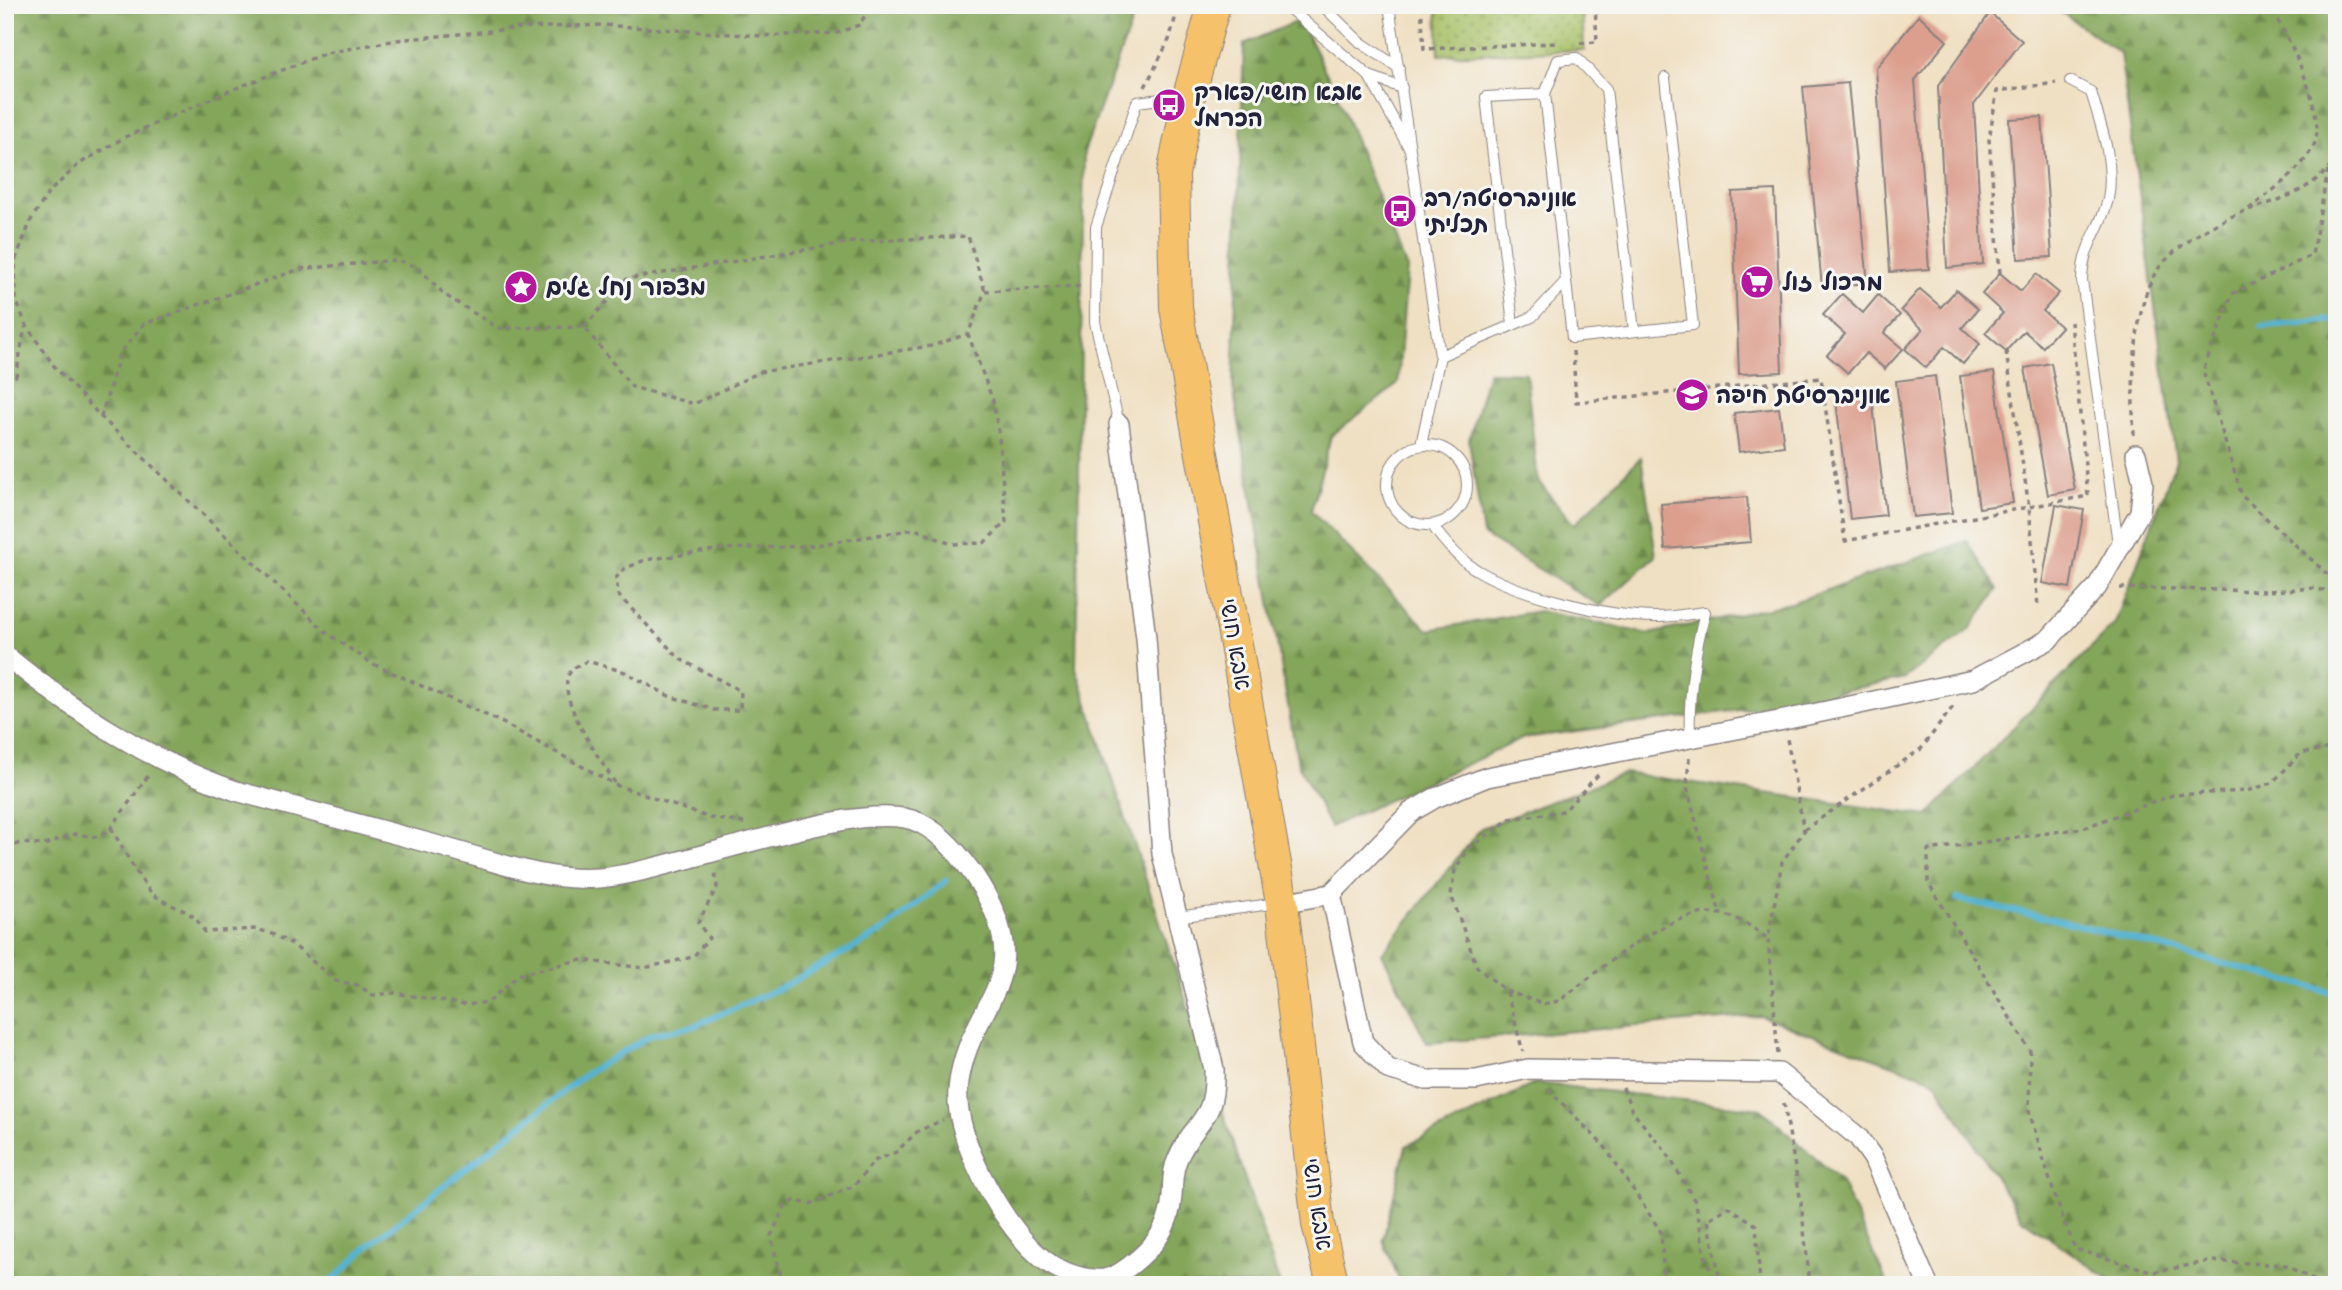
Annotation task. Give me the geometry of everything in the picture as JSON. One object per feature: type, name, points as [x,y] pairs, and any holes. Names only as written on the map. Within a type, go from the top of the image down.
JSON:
[{"type":"main road","name":"אבא חושי","points":[[1214,5],[1189,96],[1173,174],[1176,309],[1282,903],[1318,1224],[1332,1285]]},
{"type":"street","points":[[5,655],[92,721],[192,776],[236,791],[550,876],[605,878],[788,833],[865,819],[903,817],[922,824],[969,867],[997,912],[1005,950],[1000,982],[969,1048],[958,1086],[957,1112],[979,1168],[999,1204],[1032,1251],[1059,1270],[1107,1282],[1145,1254],[1161,1236],[1169,1220],[1176,1162],[1203,1124],[1215,1090],[1214,1069],[1162,853],[1146,638],[1119,424]]},
{"type":"street","points":[[1282,903],[1331,894],[1411,812],[1435,798],[1487,777],[1784,720],[1973,680],[2048,640],[2097,587],[2144,502],[2136,454]]},
{"type":"street","points":[[1331,894],[1363,1042],[1388,1069],[1426,1080],[1476,1080],[1528,1069],[1779,1073],[1858,1137],[1874,1158],[1928,1285]]},
{"type":"lane","points":[[1285,5],[1369,76],[1402,88]]},
{"type":"lane","points":[[1322,5],[1360,42],[1399,68]]},
{"type":"lane","points":[[1389,5],[1440,356],[1421,446]]},
{"type":"lane","points":[[1634,331],[1606,89],[1577,58],[1558,60],[1545,94],[1572,338],[1693,325],[1665,78]]},
{"type":"lane","points":[[1369,76],[1411,152]]},
{"type":"lane","points":[[2070,81],[2091,92],[2109,163],[2108,199],[2083,256],[2082,280],[2118,548]]},
{"type":"lane","points":[[1513,324],[1486,97],[1545,94]]},
{"type":"lane","points":[[1119,424],[1095,322],[1096,228],[1137,102],[1189,96]]},
{"type":"lane","points":[[1440,356],[1532,317],[1566,281]]},
{"type":"lane","points":[[1421,446],[1446,450],[1456,458],[1466,480],[1466,493],[1454,514],[1432,525],[1418,524],[1395,510],[1387,483],[1397,458],[1408,450],[1421,446]]},
{"type":"lane","points":[[1432,525],[1447,546],[1477,570],[1539,595],[1602,610],[1645,616],[1705,612],[1692,662],[1688,705],[1689,738]]},
{"type":"lane","points":[[1177,918],[1282,903]]},
{"type":"path","points":[[788,833],[710,818],[616,785],[499,721],[371,663],[327,633],[102,417],[54,366],[26,325],[16,300],[15,261],[37,210],[49,192],[79,164],[125,137],[217,96],[326,53],[397,40],[522,28],[603,26],[761,36],[837,33],[859,25],[872,5]]},
{"type":"path","points":[[1137,102],[1170,40],[1179,5]]},
{"type":"path","points":[[1422,5],[1424,49],[1597,42],[1595,5]]},
{"type":"path","points":[[2246,211],[2293,173],[2315,143],[2314,100],[2283,26],[2268,5]]},
{"type":"path","points":[[2000,273],[1989,139],[1997,91],[2070,81]]},
{"type":"path","points":[[2136,454],[2132,404],[2142,305],[2156,271],[2197,234],[2246,211],[2284,201],[2328,170],[2337,157]]},
{"type":"path","points":[[2328,170],[2312,255],[2232,294],[2203,371],[2242,496],[2337,583]]},
{"type":"path","points":[[102,417],[120,353],[144,324],[300,269],[397,260],[417,267],[445,295],[498,328],[584,327],[627,279],[852,242],[968,236],[985,291],[968,334],[993,401],[999,436],[1006,522],[984,542],[951,544],[915,528],[809,545],[722,549],[645,560],[624,569],[616,578],[618,595],[680,659],[741,691],[740,710],[714,710],[669,696],[625,672],[587,661],[570,670],[567,680],[570,706],[616,785]]},
{"type":"path","points":[[985,291],[1095,285]]},
{"type":"path","points":[[1572,338],[1576,402],[1821,378],[1845,541],[2088,496],[2071,319]]},
{"type":"path","points":[[5,380],[16,376],[26,325]]},
{"type":"path","points":[[584,327],[632,387],[694,404],[760,372],[931,346],[968,334]]},
{"type":"path","points":[[2006,351],[2029,507],[2038,607]]},
{"type":"path","points":[[2097,587],[2266,591],[2316,588],[2337,596]]},
{"type":"path","points":[[1810,1285],[1801,1203],[1779,1073],[1768,939],[1782,862],[1804,831],[1922,749],[1973,680]]},
{"type":"path","points":[[1784,720],[1804,831]]},
{"type":"path","points":[[1689,738],[1687,787],[1720,914]]},
{"type":"path","points":[[2323,1285],[2286,1265],[2211,1261],[2154,1272],[2076,1249],[2054,1197],[2029,1111],[2030,1051],[1928,882],[1928,850],[2083,828],[2173,795],[2248,791],[2272,783],[2301,753],[2337,747]]},
{"type":"path","points":[[1604,754],[1604,770],[1564,811],[1510,819],[1469,848],[1454,870],[1451,895],[1477,967],[1506,990],[1544,1004],[1559,1000],[1655,931],[1687,916],[1720,914],[1749,925],[1768,939]]},
{"type":"path","points":[[5,846],[23,842],[44,845],[74,834],[98,837],[111,828],[159,759]]},
{"type":"path","points":[[111,828],[152,894],[183,908],[197,918],[205,932],[256,929],[292,944],[336,981],[358,985],[373,995],[395,993],[466,1005],[489,1002],[518,975],[579,960],[644,968],[693,957],[709,938],[698,923],[717,887],[712,852]]},
{"type":"path","points":[[1506,990],[1528,1069],[1605,1147],[1661,1232],[1664,1285]]},
{"type":"path","points":[[1627,1070],[1621,1085],[1632,1111],[1667,1153],[1696,1203],[1705,1257],[1719,1285]]},
{"type":"path","points":[[783,1285],[771,1231],[780,1211],[790,1202],[810,1204],[854,1186],[880,1157],[896,1152],[924,1127],[957,1112]]},
{"type":"path","points":[[1719,1285],[1708,1219],[1729,1207],[1756,1225],[1760,1285]]},
{"type":"green space","points":[[5,5],[1138,5],[1084,152],[1076,668],[1280,1285],[5,1285]]},
{"type":"green space","points":[[1437,5],[1582,5],[1584,50],[1439,55]]},
{"type":"green space","points":[[2051,5],[2337,5],[2337,1285],[2118,1285],[2022,1219],[1934,1080],[1761,1016],[1427,1043],[1382,953],[1481,828],[1625,773],[1927,816],[2115,623],[2176,460],[2120,53]]},
{"type":"green space","points":[[1300,20],[1337,95],[1407,269],[1398,384],[1331,436],[1311,511],[1428,630],[1539,611],[1649,634],[1791,603],[1967,541],[1998,589],[1970,629],[1905,678],[1770,706],[1524,738],[1330,827],[1298,764],[1233,387],[1244,44]]},
{"type":"green space","points":[[1488,372],[1526,373],[1538,481],[1574,525],[1641,457],[1656,556],[1600,606],[1483,535],[1469,440]]},
{"type":"green space","points":[[1536,1083],[1761,1109],[1840,1180],[1888,1285],[1401,1285],[1383,1240],[1406,1146]]},
{"type":"building","points":[[1990,13],[2022,41],[1974,105],[1983,264],[1947,268],[1938,86]]},
{"type":"building","points":[[1919,15],[1947,41],[1915,80],[1929,269],[1890,272],[1876,68]]},
{"type":"building","points":[[1848,83],[1868,283],[1822,287],[1803,87]]},
{"type":"building","points":[[2042,117],[2052,257],[2018,259],[2009,119]]},
{"type":"building","name":"מרכול זול","points":[[1775,190],[1782,372],[1739,374],[1732,192]]},
{"type":"building","points":[[2000,273],[2021,291],[2036,274],[2059,293],[2043,311],[2061,327],[2043,347],[2024,331],[2006,351],[1985,333],[2003,313],[1982,294]]},
{"type":"building","points":[[1920,289],[1941,307],[1956,290],[1978,309],[1962,328],[1980,344],[1963,364],[1944,347],[1926,368],[1905,349],[1923,329],[1901,310]]},
{"type":"building","points":[[1842,294],[1863,313],[1878,295],[1900,315],[1884,333],[1903,349],[1885,369],[1866,353],[1848,373],[1827,355],[1845,334],[1823,315]]},
{"type":"building","points":[[2051,363],[2075,490],[2048,495],[2025,368]]},
{"type":"building","points":[[1994,372],[2013,503],[1979,508],[1960,376]]},
{"type":"building","points":[[1935,376],[1952,513],[1913,517],[1896,381]]},
{"type":"building","points":[[1871,388],[1886,515],[1850,519],[1835,392]]},
{"type":"building","points":[[1779,408],[1784,446],[1739,452],[1734,413]]},
{"type":"building","points":[[1747,497],[1751,542],[1665,549],[1661,504]]},
{"type":"building","points":[[2056,505],[2084,510],[2070,588],[2042,583]]},
{"type":"waterway","points":[[2262,326],[2337,320]]},
{"type":"waterway","points":[[328,1285],[368,1246],[587,1073],[653,1034],[694,1026],[780,988],[882,932],[946,881]]},
{"type":"waterway","points":[[1957,899],[2067,922],[2337,994]]},
{"type":"place","name":"אבא חושי/פארק הכרמל","points":[[1169,105]]},
{"type":"place","name":"אוניברסיטה/רב תכליתי","points":[[1400,211]]},
{"type":"place","name":"מרכול זול","points":[[1757,282]]},
{"type":"place","name":"מצפור נחל גלים","points":[[521,287]]},
{"type":"place","name":"אוניברסיטת חיפה","points":[[1692,395]]}]
